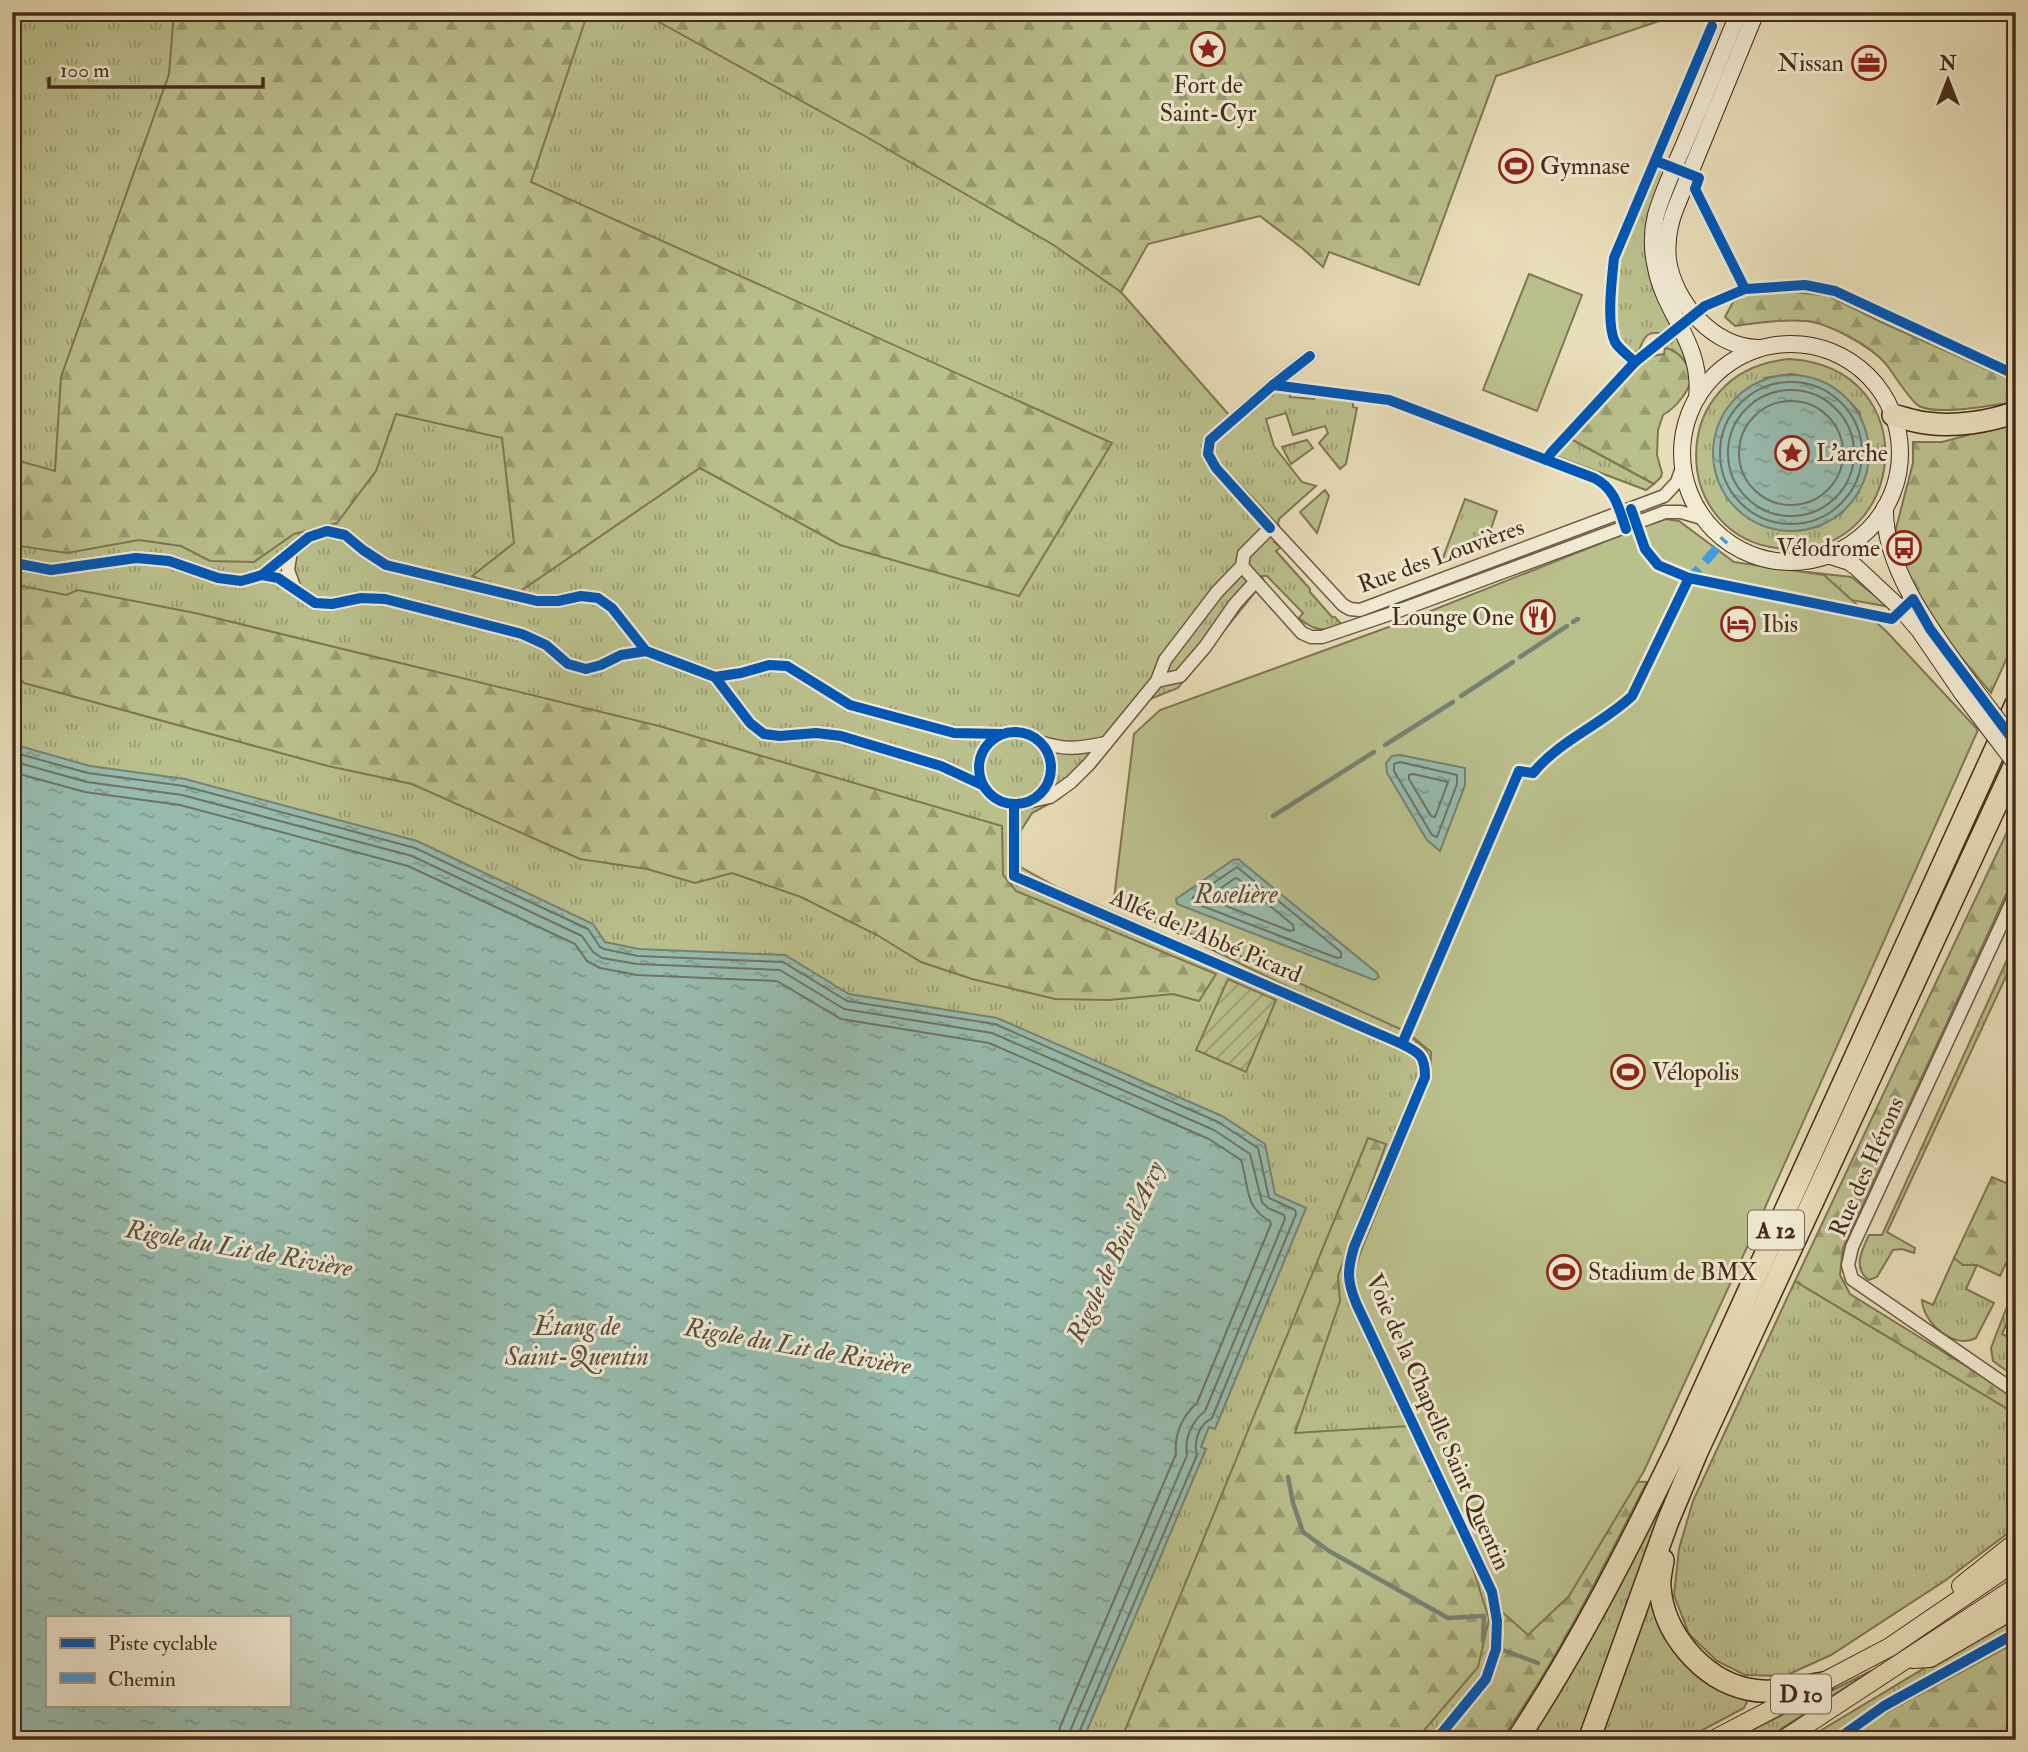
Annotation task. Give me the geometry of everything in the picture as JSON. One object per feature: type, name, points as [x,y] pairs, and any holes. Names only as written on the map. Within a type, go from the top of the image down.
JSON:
[{"type":"highway","points":[[1893,415],[1936,424],[1979,421],[2016,412]]},
{"type":"highway","name":"A 12","points":[[1517,1740],[1569,1657],[1638,1528],[2016,704]]},
{"type":"highway","name":"A 12","points":[[1590,1740],[1668,1521],[1697,1452],[2016,763]]},
{"type":"highway","points":[[1668,1521],[1660,1580],[1662,1604],[1673,1631],[1694,1658],[1721,1679],[1748,1690],[1782,1690],[1823,1682]]},
{"type":"main road","points":[[1697,398],[1698,375],[1691,349],[1659,281],[1654,254],[1656,214],[1739,12]]},
{"type":"main road","points":[[1756,12],[1671,219],[1668,249],[1669,262],[1678,288],[1699,320],[1735,344],[1764,348]]},
{"type":"main road","points":[[1788,344],[1807,345],[1842,357],[1871,379],[1893,415],[1899,439],[1899,464],[1896,482],[1885,507],[1863,533],[1827,555],[1790,561],[1743,550],[1727,540],[1705,519],[1690,493],[1683,465],[1682,444],[1685,426],[1697,398],[1712,378],[1726,366],[1746,354],[1764,348],[1788,344]]},
{"type":"main road","points":[[1885,507],[1886,531],[1904,580],[1930,629],[2016,763]]},
{"type":"main road","points":[[1827,555],[1857,567],[1901,608],[2016,744]]},
{"type":"main road","name":"D 10","points":[[1890,1647],[1922,1613],[1954,1592],[2016,1542]]},
{"type":"main road","name":"D 10","points":[[1713,1740],[1890,1647],[2016,1561]]},
{"type":"main road","name":"D 10","points":[[1783,1740],[2016,1587]]},
{"type":"main road","name":"D 10","points":[[1906,1660],[1930,1658],[2016,1608]]},
{"type":"street","name":"Rue des Louvières","points":[[1310,356],[1210,440],[1208,454],[1216,468],[1270,528],[1343,605],[1350,609],[1360,610],[1664,496],[1677,482],[1683,465]]},
{"type":"street","name":"Rue des Louvières","points":[[1242,566],[1302,633],[1322,638],[1665,512],[1681,512],[1705,519]]},
{"type":"street","points":[[715,677],[750,723],[764,734],[780,736],[816,733],[841,736],[941,766],[982,785],[1004,804],[1014,805],[1050,797],[1072,782],[1107,743],[1157,681],[1165,660],[1217,592],[1242,566],[1244,554],[1270,528]]},
{"type":"street","points":[[12,559],[20,564],[51,570],[136,558],[169,561],[218,578],[241,581],[262,575],[309,537],[327,531],[345,535],[386,565],[398,568],[537,601],[558,601],[582,596],[598,598],[612,608],[646,651]]},
{"type":"street","points":[[291,551],[288,570],[295,589]]},
{"type":"street","points":[[262,575],[278,578],[315,603],[332,604],[361,598],[385,599],[522,634],[546,645],[568,664],[586,669],[621,655],[646,651],[715,677],[769,665],[787,666],[850,705],[954,733],[1022,733],[1060,749],[1107,743]]},
{"type":"street","points":[[1157,681],[1180,676],[1255,582]]},
{"type":"street","points":[[1187,632],[1185,640],[1189,647],[1198,650],[1205,647]]},
{"type":"street","points":[[982,785],[978,773],[983,749],[1002,734]]},
{"type":"street","points":[[1032,801],[1041,794],[1051,774],[1051,762],[1040,742]]},
{"type":"street","name":"Allée de l'Abbé Picard","points":[[1014,805],[1014,876],[1402,1044]]},
{"type":"street","name":"Rue des Hérons","points":[[2016,893],[1852,1247],[1848,1265],[1852,1279],[2016,1392]]},
{"type":"street","name":"Voie de la Chapelle Saint Quentin","points":[[1402,1044],[1417,1051],[1425,1062],[1425,1077],[1354,1247],[1348,1267],[1349,1284],[1492,1592],[1497,1621],[1496,1649],[1486,1679],[1436,1740]]},
{"type":"green space","points":[[12,12],[645,12],[1063,230],[1236,423],[1275,389],[1289,390],[1290,397],[1314,399],[1316,394],[1353,398],[1353,407],[1357,408],[1346,464],[1340,469],[1319,443],[1328,433],[1325,426],[1293,435],[1286,413],[1266,419],[1274,446],[1302,482],[1316,486],[1279,519],[1282,533],[1274,542],[1281,547],[1276,551],[1332,617],[1342,625],[1319,629],[1309,625],[1299,618],[1303,613],[1267,576],[1261,576],[1264,581],[1178,688],[1150,699],[1094,768],[1060,798],[1032,813],[1020,832],[1017,865],[1062,890],[1323,1004],[1114,902],[1631,575],[1501,1088],[1410,1045],[1428,1058],[1496,1584],[1496,1740],[12,1740]]},
{"type":"green space","points":[[174,12],[588,12],[531,182],[1112,443],[1019,596],[840,545],[700,468],[516,594],[472,576],[514,543],[502,438],[396,414],[376,471],[337,523],[294,534],[254,562],[210,561],[181,546],[139,540],[67,553],[12,545],[12,459],[55,471],[61,377],[169,74]]},
{"type":"green space","points":[[641,12],[1686,12],[1496,76],[1419,285],[1329,252],[1323,267],[1260,216],[1148,244],[1121,292],[1052,244]]},
{"type":"green space","points":[[1658,166],[1668,170],[1647,232],[1646,259],[1649,272],[1678,333],[1693,374],[1673,350],[1665,348],[1671,339],[1665,330],[1647,336],[1638,351],[1634,352],[1621,345],[1616,333],[1615,285],[1620,253]]},
{"type":"green space","points":[[1529,274],[1582,295],[1537,411],[1483,390]]},
{"type":"green space","points":[[1794,292],[1829,296],[2016,382],[2016,402],[1966,409],[1928,409],[1916,403],[1879,357],[1837,331],[1806,321],[1735,326],[1725,317],[1733,302],[1746,295]]},
{"type":"green space","points":[[1665,348],[1678,354],[1693,374],[1682,398],[1663,415],[1658,430],[1657,455],[1662,473],[1654,484],[1571,439],[1626,379],[1651,356],[1664,354]]},
{"type":"green space","points":[[1790,359],[1834,370],[1864,393],[1881,425],[1885,460],[1877,494],[1857,523],[1827,543],[1786,549],[1747,540],[1719,518],[1702,489],[1696,456],[1702,422],[1719,392],[1749,370]],"holes":[[[1791,374],[1837,390],[1860,413],[1859,492],[1842,513],[1818,527],[1764,378]]]},
{"type":"green space","points":[[2016,422],[2016,638],[1991,693],[1932,623],[1902,565],[1895,532],[1913,463],[1913,442],[1942,442]]},
{"type":"green space","points":[[1571,439],[1654,484],[1646,490],[1556,456]]},
{"type":"green space","points":[[1307,440],[1313,448],[1291,464],[1282,447]]},
{"type":"green space","points":[[1325,490],[1329,496],[1317,533],[1300,512]]},
{"type":"green space","points":[[1465,499],[1497,511],[1485,546],[1441,563]]},
{"type":"green space","name":"Vélopolis","points":[[1666,519],[1679,521],[1734,562],[1824,575],[1887,632],[1978,730],[1759,1221],[1644,1471],[1569,1596],[1528,1635],[1492,1603],[1356,1291],[1355,1269],[1430,1079],[1431,1052],[1407,1032],[1114,899],[1134,734],[1160,710],[1408,620]]},
{"type":"green space","points":[[12,571],[18,573],[22,586],[66,595],[78,590],[195,613],[659,726],[1002,826],[1003,875],[1016,891],[1216,974],[1199,1001],[1173,994],[1109,1000],[1055,999],[972,979],[921,962],[877,935],[801,897],[732,873],[695,883],[647,869],[580,859],[412,784],[328,766],[24,683],[12,671]]},
{"type":"green space","points":[[1807,572],[1851,577],[1890,607],[1801,591],[1803,575]]},
{"type":"green space","points":[[2016,813],[2016,873],[1843,1248],[1840,1275],[1850,1294],[2016,1397],[2016,1414],[1795,1281]]},
{"type":"green space","points":[[2011,951],[2016,952],[2016,955],[1887,1232],[1915,1248],[1914,1253],[1902,1249],[1893,1250],[1877,1277],[1869,1280],[1861,1270],[1860,1259],[1869,1235],[1882,1235]]},
{"type":"green space","points":[[1438,970],[1614,1481],[1647,1482],[1560,1646],[1501,1740],[1444,1740],[1483,1688],[1501,1631],[1355,1269],[1359,1253],[1430,1079],[1428,1054],[1410,1036]]},
{"type":"green space","points":[[1228,979],[1276,1000],[1246,1072],[1196,1050]]},
{"type":"green space","points":[[1368,1138],[1386,1144],[1338,1276],[1340,1301],[1295,1433],[1409,1426],[1468,1553],[1489,1619],[1478,1667],[1416,1740],[1121,1740]]},
{"type":"green space","points":[[2010,1175],[2016,1177],[2009,1195],[2016,1199],[2016,1242],[2000,1276],[1977,1265],[1963,1265],[1954,1258],[1992,1177],[2006,1183]]},
{"type":"green space","points":[[1954,1258],[1963,1265],[1977,1265],[1966,1289],[1994,1303],[1976,1338],[1967,1341],[1941,1332],[1928,1317],[1922,1300],[1933,1305]]},
{"type":"green space","points":[[1795,1281],[2016,1414],[2016,1527],[1946,1580],[1831,1655],[1785,1676],[1745,1675],[1717,1661],[1689,1634],[1674,1595],[1679,1549],[1693,1501]]},
{"type":"green space","points":[[2006,1309],[2012,1311],[2002,1334],[2016,1341],[2015,1374],[1993,1361],[1991,1348]]},
{"type":"green space","points":[[1673,1483],[1580,1740],[1528,1740],[1665,1492]]},
{"type":"green space","points":[[1649,1592],[1659,1617],[1748,1700],[1744,1708],[1684,1740],[1599,1740]]},
{"type":"green space","points":[[2016,1613],[2016,1629],[1888,1699],[1829,1740],[1805,1740]]},
{"type":"green space","points":[[2016,1642],[2016,1740],[1846,1740],[1878,1717]]},
{"type":"green space","points":[[1871,1671],[1764,1740],[1732,1740]]},
{"type":"water","points":[[1791,375],[1821,381],[1846,398],[1863,423],[1869,453],[1863,483],[1846,508],[1821,525],[1791,531],[1761,525],[1736,508],[1719,483],[1713,453],[1719,423],[1736,398],[1761,381]]},
{"type":"water","name":"Étang de Saint-Quentin","points":[[12,744],[90,766],[185,779],[417,841],[593,924],[605,942],[639,949],[785,955],[849,994],[997,1018],[1222,1116],[1265,1144],[1275,1194],[1306,1208],[1215,1429],[1209,1427],[1201,1447],[1206,1449],[1083,1740],[12,1740]]},
{"type":"water","points":[[1400,755],[1465,768],[1465,785],[1440,851],[1427,840],[1387,773],[1386,763],[1392,756]]},
{"type":"water","name":"Roselière","points":[[1238,859],[1379,977],[1374,980],[1177,904],[1176,899]]},
{"type":"waterway","points":[[1573,622],[1578,619]]},
{"type":"waterway","points":[[1520,657],[1567,626]]},
{"type":"waterway","points":[[1461,696],[1513,662]]},
{"type":"waterway","points":[[1385,745],[1453,702]]},
{"type":"waterway","points":[[1273,816],[1374,752]]},
{"type":"waterway","points":[[1288,1477],[1303,1532],[1329,1551],[1448,1618],[1484,1616],[1483,1641]]},
{"type":"waterway","points":[[1503,1650],[1538,1663]]},
{"type":"marked path","points":[[1687,582],[1725,539]]},
{"type":"cycle path","points":[[1635,362],[1617,345],[1612,334],[1610,301],[1614,258],[1712,26]]},
{"type":"cycle path","points":[[1656,161],[1699,178],[1695,189],[1745,289]]},
{"type":"cycle path","points":[[1546,460],[1635,362],[1705,306],[1745,289],[1805,285],[1835,291],[2016,375]]},
{"type":"cycle path","points":[[1270,528],[1216,468],[1208,454],[1210,440],[1310,356]]},
{"type":"cycle path","points":[[1273,385],[1389,400],[1594,478],[1612,493],[1626,529]]},
{"type":"cycle path","points":[[1631,509],[1645,549],[1658,565],[1689,578],[1892,619],[1913,599],[1930,629],[2016,744]]},
{"type":"cycle path","points":[[262,575],[309,537],[327,531],[345,535],[386,565],[537,601],[558,601],[581,596],[598,598],[612,608],[646,651],[715,677],[769,665],[787,666],[850,705],[954,733],[1002,734]]},
{"type":"cycle path","points":[[12,559],[20,564],[51,570],[136,558],[169,561],[218,578],[241,581],[262,575],[278,578],[315,603],[332,604],[361,598],[385,599],[522,634],[546,645],[568,664],[586,669],[621,655],[646,651]]},
{"type":"cycle path","points":[[1402,1044],[1519,771],[1533,773],[1555,751],[1632,696],[1689,578]]},
{"type":"cycle path","points":[[715,677],[750,723],[764,734],[780,736],[816,733],[841,736],[941,766],[982,785]]},
{"type":"cycle path","points":[[1022,732],[1041,742],[1049,754],[1051,768],[1049,782],[1041,794],[1029,802],[1008,804],[989,794],[981,782],[979,761],[989,742],[1001,734],[1022,732]]},
{"type":"cycle path","points":[[1014,805],[1014,876],[1402,1044],[1417,1053],[1424,1064],[1425,1077],[1354,1247],[1349,1275],[1356,1303],[1492,1592],[1497,1621],[1496,1649],[1486,1679],[1436,1740]]},
{"type":"cycle path","points":[[1836,1740],[1884,1706],[2016,1633]]},
{"type":"place","name":"Fort de Saint-Cyr","points":[[1208,49]]},
{"type":"place","name":"Nissan","points":[[1869,63]]},
{"type":"place","name":"Gymnase","points":[[1516,166]]},
{"type":"place","name":"L'arche","points":[[1792,453]]},
{"type":"place","name":"Vélodrome","points":[[1904,548]]},
{"type":"place","name":"Lounge One","points":[[1538,617]]},
{"type":"place","name":"Ibis","points":[[1738,624]]},
{"type":"place","name":"Vélopolis","points":[[1628,1072]]},
{"type":"place","name":"Stadium de BMX","points":[[1564,1272]]},
{"type":"water label","name":"Rigole du Lit de Rivière","points":[[239,1249]]},
{"type":"water label","name":"Rigole de Bois d'Arcy","points":[[1116,1252]]},
{"type":"water label","name":"Rigole du Lit de Rivière","points":[[798,1347]]}]
